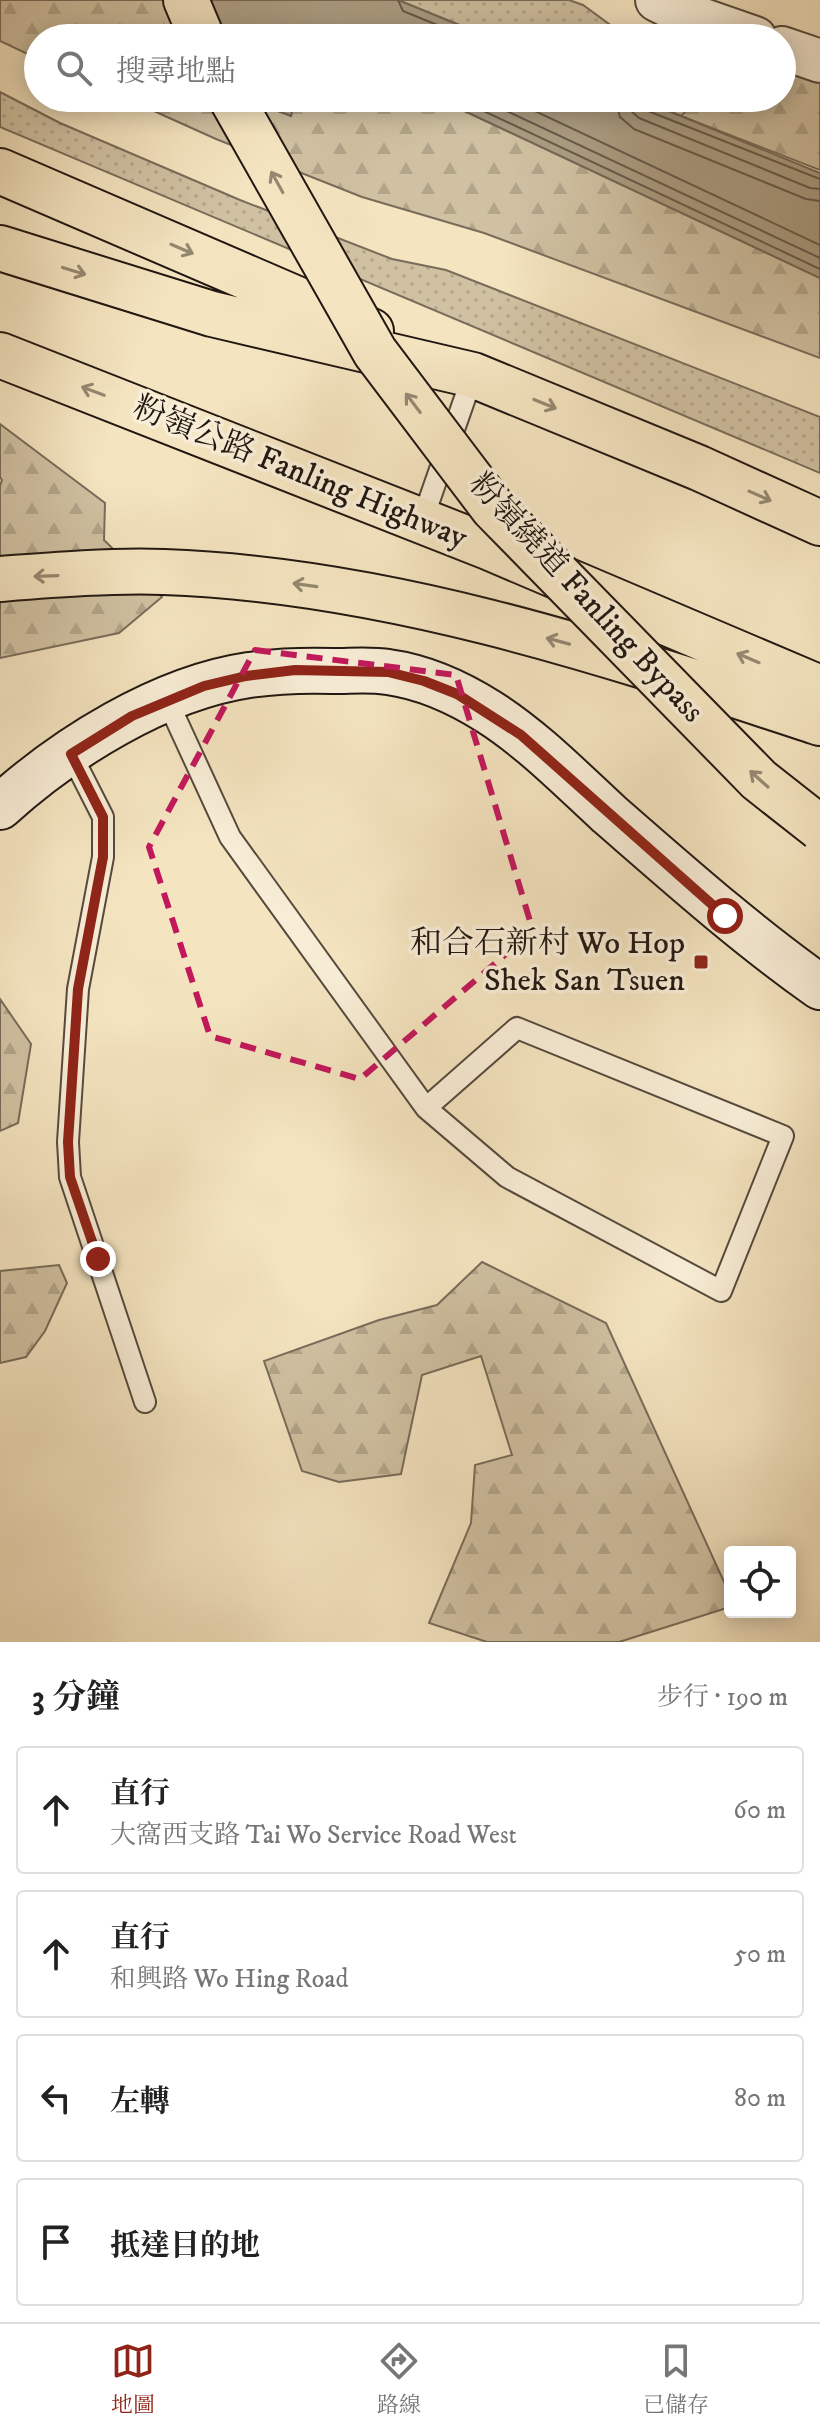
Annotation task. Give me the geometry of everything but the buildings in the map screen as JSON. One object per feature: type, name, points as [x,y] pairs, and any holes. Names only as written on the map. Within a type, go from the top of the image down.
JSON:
[{"type":"highway","points":[[186,0],[196,24]]},
{"type":"highway","name":"粉嶺繞道 Fanling Bypass","points":[[239,112],[375,352],[493,508],[759,780],[820,828]]},
{"type":"highway","points":[[0,171],[473,375],[699,468],[820,523]]},
{"type":"highway","points":[[0,248],[212,314],[473,375]]},
{"type":"highway","name":"粉嶺公路 Fanling Highway","points":[[0,355],[422,521],[820,688]]},
{"type":"highway","points":[[0,579],[163,571],[305,584],[466,617],[623,658],[820,723]]},
{"type":"main road","points":[[0,807],[20,789],[132,716],[204,686],[246,676],[295,670],[388,672],[457,694],[521,735],[725,916],[820,987]]},
{"type":"street","points":[[657,0],[715,24]]},
{"type":"street","points":[[796,53],[820,61]]},
{"type":"lane","points":[[422,521],[473,375]]},
{"type":"lane","points":[[167,700],[230,837],[426,1108],[507,1177],[721,1291],[783,1136],[517,1028],[426,1108]]},
{"type":"lane","points":[[71,754],[103,817],[103,857],[78,989],[68,1142],[70,1177],[145,1402]]},
{"type":"highlighted area","points":[[255,650],[456,675],[533,931],[360,1079],[210,1036],[149,847]]},
{"type":"green space","points":[[0,0],[204,0],[205,24],[24,24],[24,52],[0,41]]},
{"type":"green space","points":[[398,0],[569,0],[583,5],[609,24],[457,24]]},
{"type":"green space","points":[[796,56],[820,61],[820,170],[681,116],[685,112],[796,112]]},
{"type":"green space","points":[[0,92],[24,104],[24,112],[39,112],[240,200],[392,259],[446,270],[820,417],[820,473],[0,127]]},
{"type":"green space","points":[[156,112],[281,112],[291,116],[292,112],[467,112],[820,278],[820,358],[484,233],[362,197]]},
{"type":"green space","points":[[671,112],[701,112],[698,123]]},
{"type":"green space","points":[[0,424],[105,503],[104,540],[162,597],[119,633],[0,658]]},
{"type":"green space","points":[[0,999],[31,1044],[18,1123],[0,1131]]},
{"type":"green space","points":[[482,1262],[606,1323],[724,1582],[724,1609],[619,1642],[487,1642],[429,1623],[471,1523],[475,1465],[512,1455],[481,1356],[422,1375],[401,1474],[339,1482],[302,1471],[264,1361],[379,1320],[437,1305]]},
{"type":"green space","points":[[59,1265],[67,1283],[45,1331],[26,1357],[0,1363],[0,1271]]},
{"type":"water","points":[[204,0],[398,0],[457,24],[205,24]]},
{"type":"water","points":[[467,112],[671,112],[820,173],[820,278]]},
{"type":"place","name":"和合石新村 Wo Hop Shek San Tsuen","points":[[701,962]]},
{"type":"route","points":[[98,1259],[70,1177],[68,1142],[78,989],[103,857],[103,817],[71,754],[132,716],[204,686],[246,676],[295,670],[388,672],[424,681],[457,694],[521,735],[725,916]]}]
